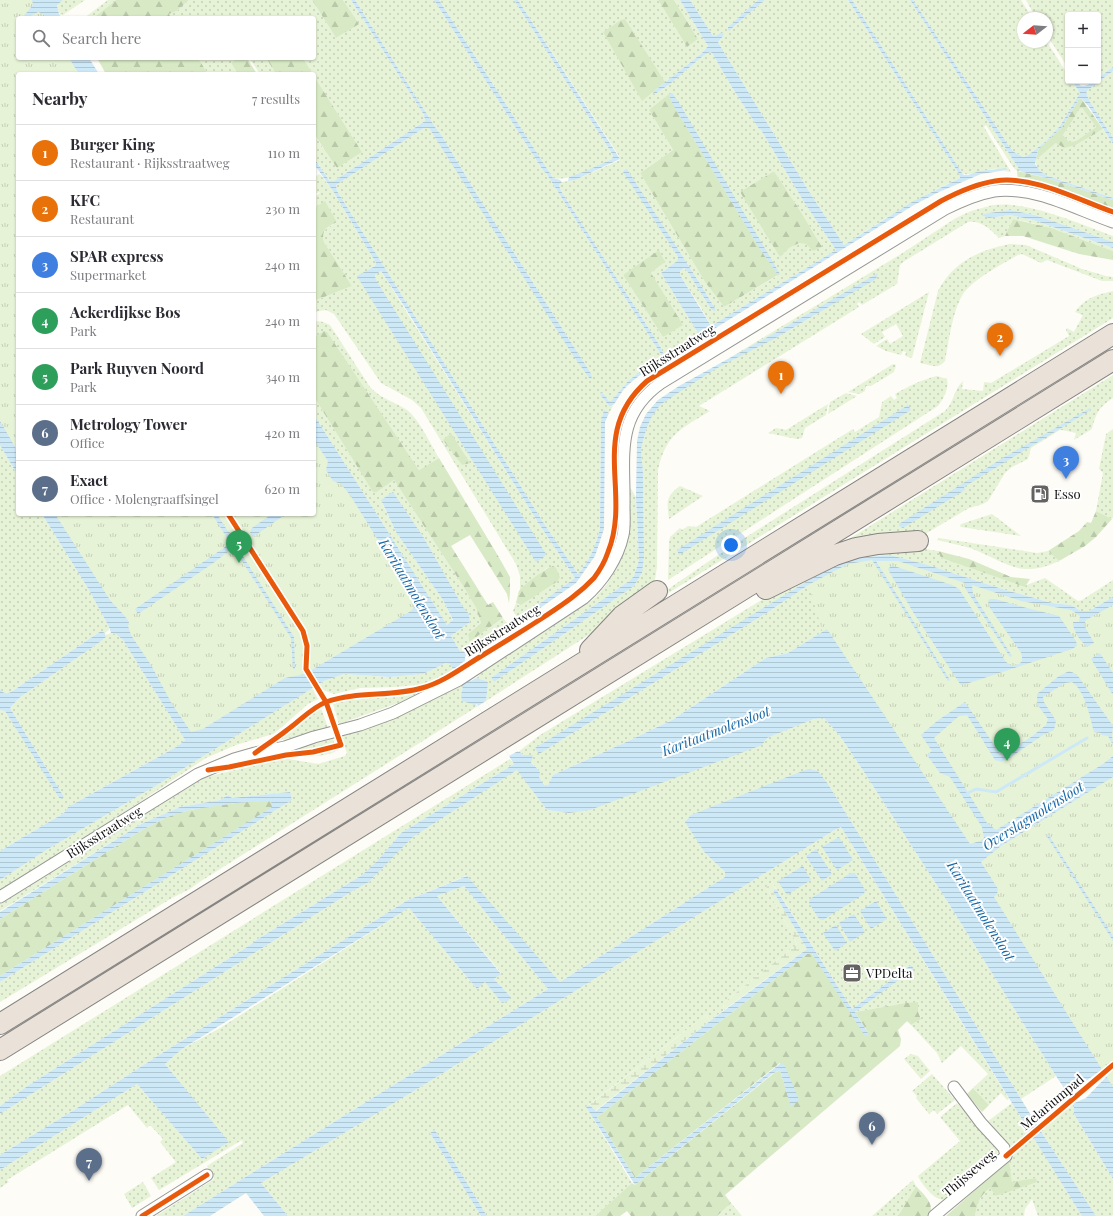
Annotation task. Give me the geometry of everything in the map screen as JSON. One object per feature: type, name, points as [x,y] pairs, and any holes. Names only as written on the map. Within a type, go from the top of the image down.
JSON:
[{"type":"highway","points":[[0,1024],[1113,334]]},
{"type":"highway","points":[[0,1050],[1113,360]]},
{"type":"highway","points":[[644,651],[716,620],[772,585],[835,555],[856,548],[878,544],[918,541]]},
{"type":"highway","points":[[573,669],[622,616],[657,591]]},
{"type":"street","name":"Rijksstraatweg","points":[[0,897],[198,774],[234,759],[360,725],[393,713],[463,677],[584,598],[595,588],[604,575],[617,554],[624,534],[624,441],[635,410],[643,398],[652,389],[945,209],[968,198],[996,191],[1016,191],[1049,198],[1113,222]]},
{"type":"street","name":"Thijsseweg","points":[[934,1216],[1006,1156],[1004,1148],[954,1087]]},
{"type":"street","points":[[142,1216],[207,1175]]},
{"type":"green space","points":[[0,0],[39,0],[50,16],[16,16],[16,60],[77,60],[85,72],[16,72],[16,462],[0,436]]},
{"type":"green space","points":[[63,0],[85,0],[63,15],[60,15],[57,4]]},
{"type":"green space","points":[[108,0],[116,0],[96,16],[87,16]]},
{"type":"green space","points":[[116,0],[189,0],[177,11],[169,14],[170,16],[96,16]]},
{"type":"green space","points":[[189,0],[312,0],[336,38],[358,24],[343,0],[351,0],[424,115],[425,121],[334,181],[330,181],[316,161],[316,137],[323,148],[362,152],[316,79],[316,72],[312,72],[304,60],[316,60],[316,16],[170,16],[168,14],[177,11]]},
{"type":"green space","points":[[312,0],[343,0],[359,24],[336,38]]},
{"type":"green space","points":[[355,0],[434,0],[662,356],[629,380],[611,401],[609,401],[602,392],[601,396],[610,407],[613,406],[609,413],[604,411],[601,421],[600,529],[592,553],[578,574],[543,522],[337,191],[336,185],[424,128],[429,128],[478,203],[516,266],[590,372]]},
{"type":"green space","points":[[439,0],[514,0],[611,152],[613,157],[612,159],[575,176],[560,179],[553,178]]},
{"type":"green space","points":[[518,0],[658,0],[687,47],[698,39],[674,0],[680,0],[708,46],[702,53],[653,92],[655,94],[670,84],[703,56],[710,52],[712,53],[733,89],[761,130],[804,202],[836,250],[711,326],[680,275],[680,271],[684,268],[687,271],[711,309],[716,310],[625,169],[624,172],[678,257],[677,261],[661,273],[698,333],[664,355],[660,346],[561,191],[559,185],[562,182],[575,180],[620,160],[619,156]],"holes":[[[649,110],[777,276],[724,307],[705,282],[640,173],[673,150]],[[774,171],[822,247],[799,242],[789,248],[740,193]],[[665,262],[651,273],[663,337],[623,275]]]},
{"type":"green space","points":[[658,0],[674,0],[698,39],[687,47]]},
{"type":"green space","points":[[690,0],[758,0],[728,27],[728,29],[731,29],[765,0],[848,0],[959,174],[960,178],[901,209],[844,245],[810,193],[719,44],[718,42],[724,35],[716,37],[713,36]]},
{"type":"green space","points":[[852,0],[910,0],[1019,171],[1013,167],[986,125],[984,127],[1011,172],[1004,171],[1007,170],[995,169],[972,174],[962,173]]},
{"type":"green space","points":[[913,0],[1021,0],[1028,12],[1017,12],[1017,48],[1051,48],[1065,70],[1065,84],[1074,84],[1080,93],[1060,126],[1045,142],[1027,156],[1023,157],[1014,152]]},
{"type":"green space","points":[[1026,0],[1113,0],[1113,67],[1101,76],[1101,12],[1065,12],[1065,63],[1053,44],[1053,12],[1033,12]]},
{"type":"green space","points":[[625,19],[665,82],[642,101],[603,32]]},
{"type":"green space","points":[[98,60],[199,60],[207,72],[105,72]]},
{"type":"green space","points":[[199,60],[235,60],[231,63],[237,72],[207,72]]},
{"type":"green space","points":[[235,60],[248,60],[256,72],[237,72],[231,63]]},
{"type":"green space","points":[[250,60],[267,60],[275,72],[259,72]]},
{"type":"green space","points":[[267,60],[304,60],[312,72],[275,72]]},
{"type":"green space","points":[[1113,71],[1113,138],[1090,102],[1086,93],[1096,84],[1101,84],[1101,80]]},
{"type":"green space","points":[[316,79],[362,152],[337,168],[316,137]]},
{"type":"green space","points":[[669,94],[672,103],[760,249],[778,275],[724,307],[705,282],[640,173],[673,150],[649,110]]},
{"type":"green space","points":[[1081,98],[1103,129],[1076,145],[1064,148],[1056,143],[1036,160],[1038,150],[1062,127]],"holes":[[[1082,108],[1096,127],[1076,141],[1069,142],[1063,135],[1079,109]]]},
{"type":"green space","points":[[1079,108],[1082,108],[1096,127],[1076,141],[1069,142],[1063,135]]},
{"type":"green space","points":[[1103,129],[1113,144],[1113,198],[1048,176],[1038,168],[1036,160],[1056,143],[1076,145]]},
{"type":"green space","points":[[774,171],[822,247],[813,251],[806,244],[799,243],[789,248],[780,257],[740,192]]},
{"type":"green space","points":[[1017,171],[1047,178],[1113,200],[1113,211],[1055,190],[1018,180]]},
{"type":"green space","points":[[320,174],[333,191],[376,263],[375,266],[368,270],[376,280],[375,275],[381,271],[539,524],[575,578],[518,619],[513,611],[516,603],[519,605],[548,567],[520,590],[520,576],[516,564],[421,408],[412,400],[381,383],[334,314],[326,310],[316,312],[316,300],[352,286],[324,242],[324,232],[337,222],[325,202],[316,207],[316,196],[320,193],[316,194],[316,176]]},
{"type":"green space","points":[[997,182],[1014,182],[1013,186],[986,188],[650,385],[640,395],[628,414],[624,412],[634,396],[648,383],[941,202],[968,190]]},
{"type":"green space","points":[[1038,186],[1113,214],[1113,217],[1039,190]]},
{"type":"green space","points":[[325,201],[337,222],[326,229],[323,238],[324,242],[352,286],[316,300],[316,207]]},
{"type":"green space","points":[[993,205],[1006,205],[1024,207],[1050,213],[1113,236],[1113,242],[1035,215],[1010,210],[989,213],[989,218],[1010,215],[1033,220],[1113,248],[1113,251],[1051,229],[1013,219],[1005,236],[999,238],[989,228],[977,222],[968,222],[903,262],[900,265],[897,284],[862,305],[859,302],[857,304],[859,307],[699,406],[710,411],[683,428],[670,440],[661,458],[658,470],[657,567],[654,586],[635,603],[587,636],[486,701],[488,683],[487,681],[476,678],[483,671],[595,598],[607,584],[616,569],[623,552],[628,484],[636,497],[639,560],[634,576],[491,678],[494,682],[634,586],[642,573],[644,558],[643,473],[641,449],[646,430],[657,402],[901,254],[956,218],[971,211]],"holes":[[[877,274],[817,314],[776,338],[773,334]]]},
{"type":"green space","points":[[1013,219],[1051,228],[1113,251],[1113,260],[1079,254],[1023,236],[1005,236]]},
{"type":"green space","points":[[1010,244],[1026,245],[1082,269],[1113,277],[1113,281],[1102,281],[1047,260],[1041,263],[1022,254],[1018,255],[984,276],[966,290],[955,314],[945,361],[937,366],[920,363],[938,291],[944,281],[951,272],[968,259],[988,250]]},
{"type":"green space","points":[[659,250],[665,262],[651,273],[683,325],[663,337],[623,275]]},
{"type":"green space","points":[[1113,291],[1113,318],[662,597],[661,594],[724,551],[945,411],[963,381],[962,389],[983,391],[984,382],[991,383],[1069,336],[1066,330],[1067,328],[1074,332],[1083,315],[1075,312],[1079,307],[1091,298]]},
{"type":"green space","points":[[929,292],[912,358],[905,356],[906,352],[903,351],[901,355],[886,351],[876,346],[887,339],[890,344],[903,336],[896,324],[882,332],[885,337],[874,344],[861,334]]},
{"type":"green space","points":[[316,322],[323,322],[330,325],[370,387],[379,395],[407,410],[416,419],[439,458],[419,470],[327,333],[316,336]]},
{"type":"green space","points":[[324,331],[327,332],[419,470],[439,458],[510,577],[509,603],[507,594],[470,535],[451,546],[488,605],[493,602],[503,618],[469,642],[468,634],[481,623],[476,608],[463,586],[394,480],[377,492],[373,492],[316,400],[316,336]]},
{"type":"green space","points":[[893,364],[896,365],[894,372],[871,386],[866,386],[865,391],[860,394],[848,392]]},
{"type":"green space","points":[[1113,375],[1113,398],[1104,404],[1099,411],[1092,429],[1074,440],[1076,433],[1060,430],[1031,448],[1028,459],[1012,467],[1005,473],[988,501],[969,508],[925,534],[828,552]]},
{"type":"green space","points":[[937,376],[947,379],[946,393],[938,406],[668,580],[670,537],[680,528],[682,530],[688,526],[696,527],[853,429],[855,432],[879,417],[882,402],[891,396],[894,400],[897,398],[895,394],[900,391],[920,381]]},
{"type":"green space","points":[[846,393],[857,396],[828,414],[830,402]]},
{"type":"green space","points":[[316,400],[352,458],[377,492],[394,480],[463,586],[476,608],[481,623],[468,634],[469,642],[503,618],[508,624],[470,649],[460,651],[451,636],[470,622],[469,614],[463,608],[424,538],[393,493],[381,501],[396,532],[443,600],[453,621],[447,625],[316,418]]},
{"type":"green space","points":[[828,404],[826,415],[805,428],[802,438],[797,439],[768,433],[776,428],[786,430]]},
{"type":"green space","points":[[1113,429],[1112,519],[1096,511],[1103,473],[1099,469],[1106,434]]},
{"type":"green space","points":[[451,433],[470,463],[462,465],[443,440]]},
{"type":"green space","points":[[316,437],[426,612],[194,742],[51,516],[316,516]]},
{"type":"green space","points":[[0,445],[16,473],[16,516],[43,516],[89,590],[109,627],[109,630],[105,633],[101,631],[11,692],[4,693],[0,689]]},
{"type":"green space","points":[[680,486],[703,496],[669,519],[669,497]]},
{"type":"green space","points":[[1096,511],[1112,519],[1096,537],[1085,546],[1059,561],[1048,551],[1079,531],[1087,522],[1091,523]]},
{"type":"green space","points":[[992,514],[1021,536],[960,526],[961,524]]},
{"type":"green space","points":[[939,538],[1037,553],[1048,551],[1059,561],[1034,569],[1024,569],[1005,564],[973,549],[937,540]]},
{"type":"green space","points":[[911,547],[938,551],[941,558],[1024,586],[1045,578],[1078,601],[1082,600],[1113,580],[1113,597],[1089,611],[1081,611],[1071,605],[1052,603],[928,565],[890,555],[857,558],[841,562],[809,580],[539,754],[765,614],[810,584],[827,629],[788,653],[766,658],[672,720],[553,775],[548,785],[545,786],[539,777],[538,769],[520,752],[518,752],[540,735],[806,573],[837,559]]},
{"type":"green space","points":[[938,551],[969,559],[1011,577],[1030,579],[1025,587],[941,558]]},
{"type":"green space","points":[[888,558],[908,562],[1053,605],[1071,607],[1082,614],[1113,600],[1113,1097],[825,640],[808,583],[853,561]]},
{"type":"green space","points":[[553,566],[556,568],[560,577],[558,581],[521,605],[516,603],[521,588],[540,573]]},
{"type":"green space","points":[[111,633],[116,634],[123,640],[185,740],[178,746],[68,807],[64,813],[0,851],[0,710],[5,711],[64,797],[10,708],[19,698],[100,642],[106,637],[106,635]]},
{"type":"green space","points":[[446,663],[450,664],[454,669],[439,679],[427,684],[360,688],[334,694],[320,689],[318,685],[324,681],[344,674],[390,677],[423,674]]},
{"type":"green space","points":[[463,685],[461,695],[478,706],[190,889],[172,898],[0,1002],[0,982],[292,800],[290,792],[232,798],[228,795],[220,800],[180,807],[141,824],[0,911],[0,904],[198,779],[283,758],[318,764],[345,756],[347,753],[341,736],[385,721]]},
{"type":"green space","points":[[312,688],[318,699],[308,704],[273,734],[236,745],[206,758],[78,843],[39,865],[0,890],[0,880],[48,849],[157,785]]},
{"type":"green space","points":[[422,692],[401,702],[339,724],[333,704],[341,701],[365,698],[407,696]]},
{"type":"green space","points":[[321,708],[328,728],[278,741],[317,709]]},
{"type":"green space","points":[[824,718],[840,736],[864,772],[949,904],[1056,1076],[1021,1099],[828,784],[691,815],[705,853],[725,872],[725,877],[560,982],[466,876],[408,900],[0,1155],[0,1114],[369,882],[413,837],[518,769],[547,810],[569,813],[814,719]]},
{"type":"green space","points":[[333,739],[336,750],[335,752],[320,756],[289,750]]},
{"type":"green space","points":[[510,759],[514,764],[401,833],[378,860],[362,875],[258,939],[29,1085],[0,1106],[0,1076]]},
{"type":"green space","points":[[271,800],[273,807],[0,976],[0,919],[142,830],[167,817],[205,807]]},
{"type":"green space","points":[[841,827],[1009,1099],[1007,1100],[1001,1093],[989,1105],[973,1088],[988,1074],[961,1046],[942,1063],[937,1053],[911,1025],[921,1018],[918,1012],[905,1003],[855,1012],[913,969],[911,965],[852,1009],[772,882],[766,887],[797,944],[723,1003],[724,1010],[710,1021],[706,1015],[586,1107],[632,1183],[595,1216],[487,1216],[435,1130],[430,1133],[481,1216],[288,1216],[261,1183],[414,1091]]},
{"type":"green space","points":[[772,882],[776,889],[773,891],[807,949],[724,1010],[723,1003],[797,944],[766,887]]},
{"type":"green space","points":[[464,886],[548,989],[183,1216],[156,1216],[214,1179],[207,1166],[243,1143],[242,1140],[159,1190],[151,1178],[176,1162],[160,1142],[163,1139],[150,1125],[147,1128],[128,1105],[7,1180],[9,1182],[0,1188],[0,1170],[137,1084],[202,1159],[228,1142],[165,1064],[182,1049],[220,1028],[409,908],[476,988],[485,982],[502,1002],[511,997],[494,979],[501,973],[437,896]]},
{"type":"green space","points":[[807,954],[812,954],[869,1034],[855,1012],[918,1002],[918,1012],[921,1019],[911,1025],[907,1021],[898,1030],[901,1039],[900,1046],[725,1195],[731,1203],[717,1216],[631,1216],[627,1211],[620,1216],[595,1216],[632,1183],[635,1185],[773,1074],[780,1070],[791,1106],[780,1063],[635,1178],[597,1117]]},
{"type":"green space","points":[[706,1015],[710,1021],[595,1111],[589,1105]]},
{"type":"green space","points":[[911,1054],[918,1056],[930,1071],[921,1079],[904,1059]]},
{"type":"green space","points":[[932,1074],[955,1100],[937,1114],[934,1110],[929,1114],[912,1091]]},
{"type":"green space","points":[[973,1088],[989,1105],[982,1112],[967,1094]]},
{"type":"green space","points":[[957,1103],[996,1147],[997,1154],[996,1158],[944,1200],[938,1199],[929,1192],[918,1176],[960,1141],[940,1117]]},
{"type":"green space","points":[[1012,1103],[1030,1132],[1011,1146],[988,1121]]},
{"type":"green space","points":[[1074,1103],[1074,1114],[1113,1179],[1113,1215],[1111,1216],[1096,1216],[1040,1130]]},
{"type":"green space","points":[[1033,1136],[1082,1216],[1038,1216],[1032,1199],[1025,1209],[1024,1216],[975,1216],[983,1194],[990,1188],[997,1196],[1036,1178],[1012,1183],[1009,1160],[1010,1155]]},
{"type":"green space","points":[[1009,1160],[1012,1182],[1036,1178],[1037,1182],[996,1196],[990,1188],[983,1194],[975,1216],[946,1216]]},
{"type":"green space","points":[[913,1180],[916,1186],[898,1216],[872,1216]]},
{"type":"green space","points":[[143,1182],[151,1196],[132,1208],[124,1194]]},
{"type":"green space","points":[[916,1186],[930,1204],[931,1208],[928,1216],[898,1216]]},
{"type":"green space","points":[[731,1203],[742,1216],[717,1216]]},
{"type":"water","points":[[32,0],[63,0],[57,5],[60,16],[45,16],[38,12],[31,16],[24,16],[33,5]]},
{"type":"water","points":[[351,0],[355,0],[442,136],[476,193],[592,377],[590,379],[574,357],[429,128],[424,128],[336,185],[337,191],[543,522],[578,574],[592,553],[600,529],[601,421],[604,410],[609,413],[605,422],[604,529],[595,556],[576,583],[520,622],[518,619],[575,578],[539,524],[381,271],[375,275],[376,280],[546,554],[536,562],[358,278],[357,276],[375,266],[376,263],[333,191],[316,167],[316,161],[329,180],[334,181],[425,121],[424,115]]},
{"type":"water","points":[[434,0],[439,0],[553,178],[562,182],[559,185],[561,191],[660,346],[664,355],[698,333],[661,273],[677,261],[678,257],[623,172],[625,169],[627,169],[716,310],[714,311],[711,309],[687,271],[684,268],[680,271],[680,275],[711,326],[836,250],[804,202],[761,130],[733,89],[712,53],[710,52],[703,56],[670,84],[655,94],[653,92],[702,53],[708,46],[680,0],[690,0],[713,36],[716,36],[722,32],[724,35],[718,42],[719,44],[810,193],[844,245],[912,202],[960,178],[959,174],[848,0],[852,0],[962,173],[964,175],[968,175],[980,171],[1006,168],[1007,170],[981,174],[939,192],[914,205],[643,373],[627,386],[615,403],[610,407],[600,393],[602,392],[609,401],[611,401],[629,380],[662,356]]},
{"type":"water","points":[[514,0],[518,0],[620,159],[575,180],[568,181],[569,177],[612,159],[613,156]]},
{"type":"water","points":[[758,0],[765,0],[729,31],[728,27]]},
{"type":"water","points":[[910,0],[913,0],[1009,146],[1014,152],[1023,157],[1027,156],[1045,142],[1060,126],[1080,93],[1074,84],[1086,86],[1090,84],[1096,84],[1086,93],[1090,102],[1113,138],[1113,144],[1089,107],[1081,98],[1062,127],[1038,150],[1035,164],[1040,171],[1048,176],[1113,198],[1113,200],[1047,178],[1019,171]]},
{"type":"water","points":[[70,60],[90,60],[98,72],[78,72]]},
{"type":"water","points":[[1113,67],[1113,71],[1101,80],[1101,76]]},
{"type":"water","points":[[672,93],[780,274],[778,275],[760,249],[672,103],[669,94]]},
{"type":"water","points":[[1010,210],[1035,215],[1113,242],[1113,248],[1033,220],[1010,215],[989,218],[981,215]]},
{"type":"water","points":[[878,273],[876,279],[776,338],[719,367],[660,405],[651,418],[641,449],[643,473],[644,558],[642,573],[634,586],[494,682],[491,678],[634,576],[639,560],[636,497],[637,441],[640,427],[646,414],[658,400],[679,386]]},
{"type":"water","points":[[908,405],[911,410],[679,555],[677,550]]},
{"type":"water","points":[[1090,408],[1091,410],[964,487],[965,490],[903,528],[899,526],[902,522],[1001,459]]},
{"type":"water","points":[[316,418],[447,625],[453,620],[443,600],[396,532],[381,500],[393,492],[424,538],[463,607],[469,614],[470,622],[451,636],[460,651],[464,651],[466,655],[465,661],[460,664],[471,681],[476,678],[487,681],[486,701],[518,752],[523,755],[533,755],[531,763],[538,769],[540,773],[539,777],[545,786],[548,785],[553,775],[672,720],[766,658],[788,653],[827,629],[970,844],[984,838],[982,827],[950,777],[940,773],[927,755],[932,751],[921,735],[937,721],[965,702],[1001,755],[1031,737],[1046,725],[1048,719],[1037,704],[1037,694],[1059,676],[1069,671],[1078,676],[1113,726],[1113,745],[1108,736],[1094,732],[1084,698],[1077,686],[1072,682],[1065,683],[1043,697],[1044,702],[1056,721],[1054,730],[1043,735],[1011,757],[1001,762],[995,760],[967,715],[959,716],[934,738],[987,823],[996,830],[1103,764],[1113,756],[1113,777],[1001,846],[981,862],[998,889],[997,894],[994,897],[1113,1087],[1113,1179],[1074,1114],[1074,1103],[864,772],[840,736],[824,718],[814,719],[767,738],[762,745],[590,810],[569,813],[547,810],[517,770],[413,837],[369,882],[0,1114],[0,1106],[29,1085],[258,939],[362,875],[378,860],[401,833],[514,764],[477,704],[475,705],[462,701],[461,695],[463,685],[450,664],[446,663],[423,674],[390,677],[344,674],[324,681],[157,785],[48,849],[0,880],[0,851],[64,813],[68,807],[178,746],[185,740],[123,640],[116,634],[111,633],[89,590],[43,516],[56,516],[110,600],[127,619],[129,622],[128,626],[131,635],[151,665],[172,704],[191,732],[203,729],[285,678],[305,674],[411,611],[415,606],[414,598],[350,495],[341,484],[333,481],[326,470],[328,461],[316,443]]},
{"type":"water","points":[[0,421],[16,449],[16,473],[0,445]]},
{"type":"water","points":[[213,516],[218,516],[227,530],[236,538],[239,543],[239,550],[294,637],[295,669],[293,669],[291,638],[235,551],[229,551],[138,614],[135,609],[225,547],[228,542]]},
{"type":"water","points":[[269,516],[283,516],[253,537],[250,532],[252,528]]},
{"type":"water","points":[[890,555],[928,565],[1052,603],[1071,605],[1081,611],[1089,611],[1113,597],[1113,605],[1086,620],[1084,625],[1094,643],[1087,647],[1077,636],[1073,626],[1073,622],[1079,622],[1080,616],[1071,610],[1021,601],[972,585],[973,594],[1012,656],[1010,657],[965,588],[965,583],[898,561],[876,561],[950,680],[948,681],[872,560],[848,564],[810,584],[765,614],[539,754],[535,748],[809,580],[841,562],[857,558]]},
{"type":"water","points":[[891,566],[952,585],[959,589],[1006,662],[1012,666],[1019,664],[1022,661],[1022,654],[990,608],[988,601],[990,599],[1059,616],[1076,641],[1077,646],[1072,649],[963,685],[960,684],[913,612],[890,573],[888,569]]},
{"type":"water","points":[[101,631],[105,633],[106,637],[19,698],[10,708],[64,797],[60,799],[5,711],[0,710],[0,689],[5,693],[11,692]]},
{"type":"water","points":[[1100,653],[1113,673],[1113,695],[1091,659]]},
{"type":"water","points":[[808,769],[818,771],[828,784],[1040,1130],[1096,1216],[1082,1216],[841,827],[414,1091],[261,1183],[288,1216],[264,1216],[246,1193],[210,1216],[183,1216],[548,989],[464,886],[437,896],[501,974],[494,979],[511,997],[508,1001],[502,1003],[485,982],[477,989],[409,908],[182,1049],[165,1064],[229,1142],[202,1159],[137,1084],[0,1170],[0,1155],[408,900],[467,876],[560,982],[725,877],[725,872],[705,853],[685,822],[691,815]]},
{"type":"water","points":[[290,792],[292,800],[0,982],[0,976],[272,807],[271,801],[236,803],[190,810],[167,817],[142,830],[0,919],[0,912],[141,824],[180,807],[220,800],[228,795],[232,798]]},
{"type":"water","points":[[1048,834],[1113,936],[1113,941],[1046,835]]},
{"type":"water","points":[[839,837],[853,860],[837,870],[822,847]]},
{"type":"water","points":[[816,849],[832,874],[822,881],[806,856]]},
{"type":"water","points":[[803,866],[811,880],[787,895],[778,881]]},
{"type":"water","points":[[851,873],[855,873],[865,890],[864,894],[823,920],[819,919],[809,903],[810,899]]},
{"type":"water","points":[[776,889],[852,1009],[911,965],[914,969],[855,1012],[869,1035],[865,1036],[812,954],[807,954],[597,1117],[635,1178],[781,1063],[785,1066],[799,1100],[791,1107],[780,1070],[772,1074],[635,1185],[586,1107],[589,1105],[596,1111],[710,1021],[807,949],[773,891]]},
{"type":"water","points":[[876,901],[887,919],[871,929],[860,911]]},
{"type":"water","points":[[854,914],[865,932],[850,942],[839,923]]},
{"type":"water","points":[[836,925],[847,943],[835,951],[823,933]]},
{"type":"water","points":[[435,1130],[487,1216],[481,1216],[430,1133]]},
{"type":"pier","points":[[486,701],[518,751],[509,756],[478,706]]},
{"type":"pier","points":[[1104,1068],[1108,1075],[1086,1098],[1072,1104],[1068,1098],[1076,1088]]},
{"type":"waterway","points":[[966,794],[976,789],[996,792],[1087,738]]},
{"type":"cycle path","points":[[255,753],[310,711],[326,702],[350,696],[410,691],[438,682],[544,617],[570,599],[588,584],[594,578],[604,562],[614,530],[616,507],[614,464],[615,442],[619,421],[629,401],[647,381],[941,201],[974,186],[995,181],[1010,180],[1025,182],[1055,190],[1113,212]]},
{"type":"cycle path","points":[[208,770],[286,755],[313,752],[341,745],[326,702],[306,669],[307,646],[303,631],[229,516]]},
{"type":"cycle path","name":"Melariumpad","points":[[1006,1156],[1113,1065]]},
{"type":"cycle path","points":[[142,1216],[207,1175]]},
{"type":"place","name":"KFC","points":[[1000,356]]},
{"type":"place","name":"Burger King","points":[[781,394]]},
{"type":"place","name":"SPAR express","points":[[1066,479]]},
{"type":"place","name":"Esso","points":[[1040,494]]},
{"type":"place","name":"Park Ruyven Noord","points":[[239,563]]},
{"type":"place","name":"Ackerdijkse Bos","points":[[1007,761]]},
{"type":"place","name":"VPDelta","points":[[852,973]]},
{"type":"place","name":"Metrology Tower","points":[[872,1145]]},
{"type":"place","name":"Exact","points":[[89,1181]]},
{"type":"water label","name":"Karitaatmolensloot","points":[[412,589]]},
{"type":"water label","name":"Karitaatmolensloot","points":[[716,731]]},
{"type":"water label","name":"Overslagmolensloot","points":[[1033,816]]},
{"type":"water label","name":"Karitaatmolensloot","points":[[981,911]]}]
